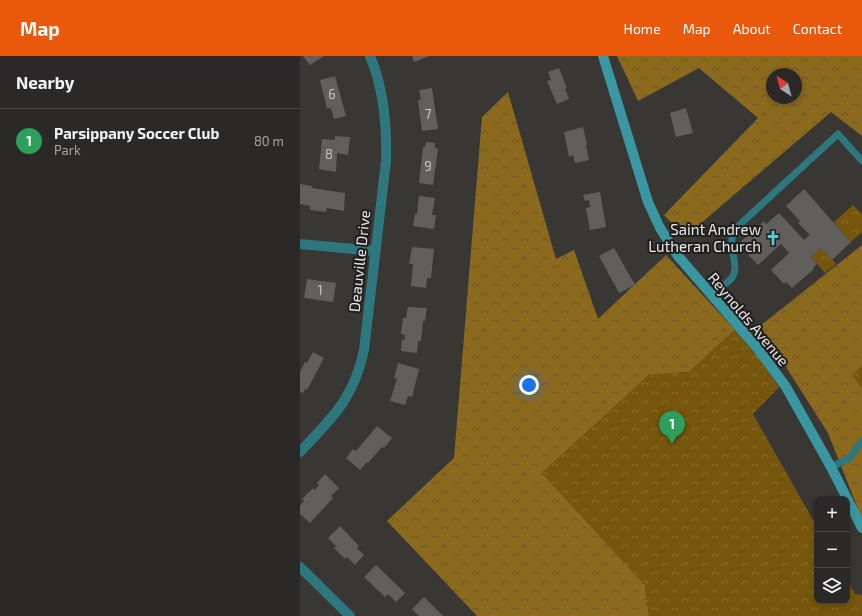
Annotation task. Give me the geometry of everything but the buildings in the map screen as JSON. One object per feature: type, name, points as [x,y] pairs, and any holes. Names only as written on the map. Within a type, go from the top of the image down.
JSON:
[{"type":"street","name":"Deauville Drive","points":[[300,452],[345,402],[353,387],[364,350],[386,161],[384,111],[380,87],[370,56]]},
{"type":"street","name":"Reynolds Avenue","points":[[603,56],[653,215],[660,228],[678,256],[758,349],[786,387],[831,467],[862,528]]},
{"type":"street","points":[[300,244],[375,251]]},
{"type":"street","points":[[300,567],[350,616]]},
{"type":"lane","points":[[711,296],[731,279],[733,275],[735,265],[731,240],[735,229],[838,134],[862,161]]},
{"type":"lane","points":[[831,467],[850,458],[862,440]]},
{"type":"green space","points":[[617,56],[862,56],[862,136],[831,112],[685,237],[664,215],[758,118],[699,68],[638,101]]},
{"type":"green space","points":[[508,92],[556,259],[574,250],[598,319],[666,255],[735,330],[689,372],[649,375],[542,473],[645,585],[649,616],[477,616],[387,521],[454,458],[482,117]]},
{"type":"green space","points":[[853,205],[862,214],[862,232],[851,242],[834,222]]},
{"type":"green space","points":[[862,245],[862,366],[852,375],[862,388],[862,519],[828,433],[760,326]]},
{"type":"green space","points":[[821,248],[836,264],[825,273],[811,257]]},
{"type":"green space","points":[[735,330],[758,357],[779,387],[753,414],[814,522],[814,604],[850,604],[850,585],[855,594],[862,595],[862,616],[649,616],[645,585],[542,473],[649,375],[689,372]]},
{"type":"green space","points":[[862,366],[862,388],[852,375]]},
{"type":"place","name":"Saint Andrew Lutheran Church","points":[[773,238]]},
{"type":"place","name":"Parsippany Soccer Club","points":[[672,444]]}]
